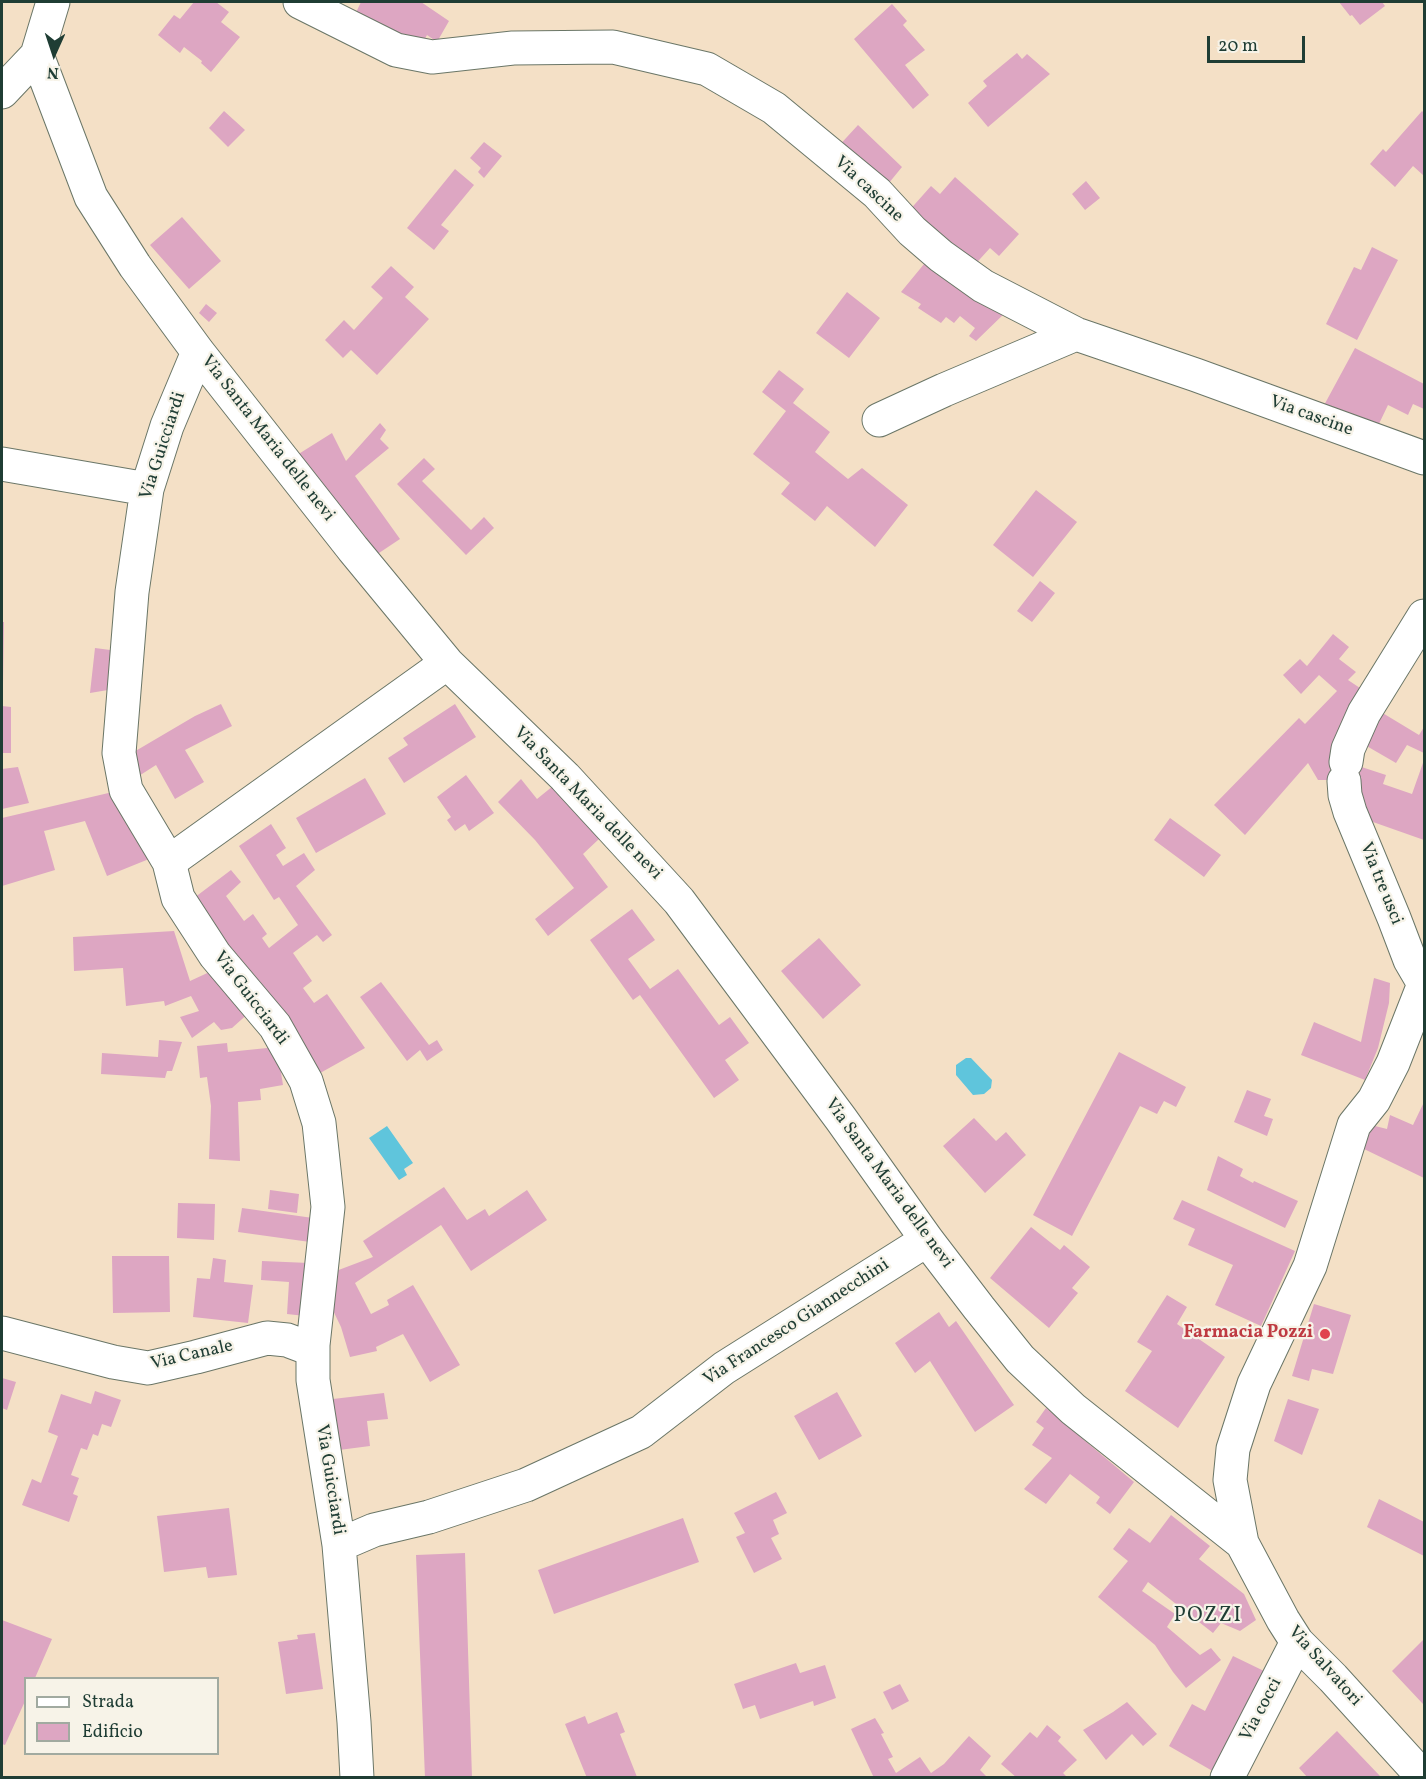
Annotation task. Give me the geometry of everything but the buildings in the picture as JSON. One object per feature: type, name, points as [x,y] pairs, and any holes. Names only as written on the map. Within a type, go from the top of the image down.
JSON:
[{"type":"street","points":[[2,92],[37,55],[53,2]]},
{"type":"street","name":"Via cascine","points":[[300,2],[396,50],[432,57],[513,48],[613,47],[706,69],[774,108],[877,193],[912,231],[941,256],[984,286],[1076,334],[1425,458]]},
{"type":"street","name":"Via Santa Maria delle nevi","points":[[37,55],[91,197],[135,266],[198,352],[353,549],[447,663],[565,777],[679,901],[841,1119],[927,1240],[1020,1359],[1073,1409],[1242,1543]]},
{"type":"street","points":[[879,420],[1076,334]]},
{"type":"street","name":"Via Guicciardi","points":[[198,352],[167,426],[147,489],[132,592],[119,753],[126,790],[169,862],[178,898],[215,955],[275,1026],[306,1081],[319,1123],[328,1207],[312,1345],[313,1380],[339,1545],[357,1778]]},
{"type":"street","points":[[2,464],[147,489]]},
{"type":"street","name":"Via tre usci","points":[[1425,616],[1364,713],[1348,749],[1345,771],[1345,795],[1350,812],[1410,960],[1425,984]]},
{"type":"street","points":[[169,862],[447,663]]},
{"type":"street","points":[[1242,1543],[1230,1480],[1233,1449],[1254,1384],[1310,1266],[1354,1125],[1374,1100],[1393,1063],[1425,984]]},
{"type":"street","name":"Via Francesco Giannecchini","points":[[339,1545],[374,1530],[429,1517],[526,1485],[641,1432],[724,1368],[927,1240]]},
{"type":"street","name":"Via Canale","points":[[2,1334],[113,1362],[147,1368],[267,1338],[287,1340],[303,1346],[312,1345]]},
{"type":"street","name":"Via Salvatori","points":[[1242,1543],[1297,1642],[1424,1778]]},
{"type":"street","name":"Via cocci","points":[[1227,1778],[1297,1642]]},
{"type":"water","points":[[966,1058],[971,1058],[992,1080],[991,1088],[984,1094],[973,1095],[956,1075],[956,1065]]},
{"type":"water","points":[[387,1126],[413,1163],[404,1169],[407,1175],[399,1180],[369,1138]]},
{"type":"place","name":"Farmacia Pozzi","points":[[1325,1334]]},
{"type":"district","name":"POZZI","points":[[1208,1617]]}]
